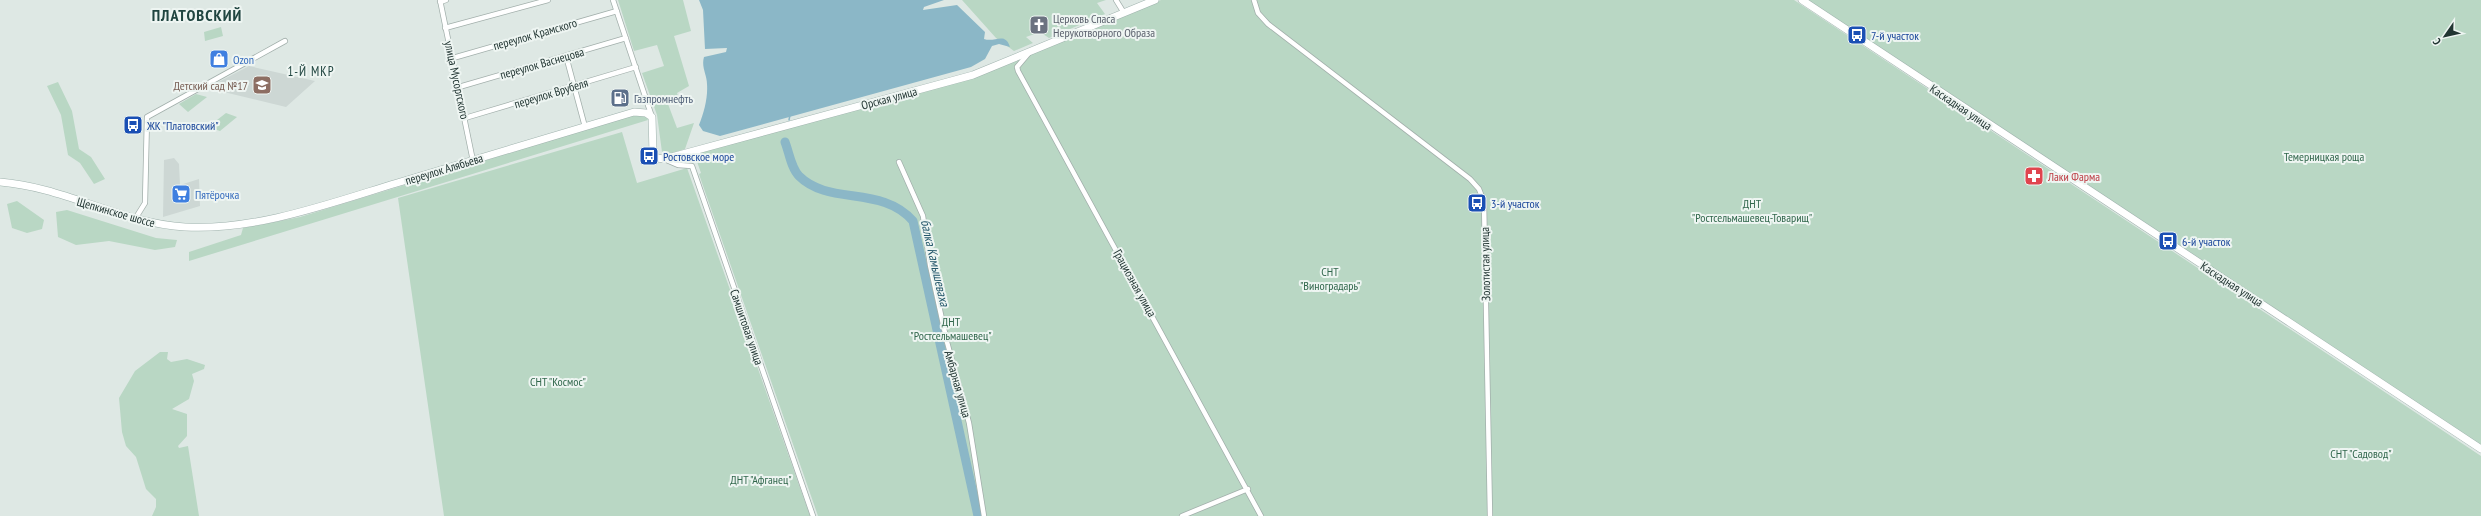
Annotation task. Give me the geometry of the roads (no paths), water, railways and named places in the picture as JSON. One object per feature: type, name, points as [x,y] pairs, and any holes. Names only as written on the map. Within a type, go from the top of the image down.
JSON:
[{"type":"main road","name":"Орская улица","points":[[664,159],[954,81],[985,71],[1156,0]]},
{"type":"main road","name":"Каскадная улица","points":[[1802,0],[2004,136],[2481,449]]},
{"type":"main road","name":"переулок Алябьева","points":[[234,225],[312,209],[634,112],[646,113],[652,117]]},
{"type":"main road","points":[[652,117],[653,154],[657,158],[664,159]]},
{"type":"main road","name":"Щепкинское шоссе","points":[[0,182],[24,184],[135,219],[186,227],[234,225]]},
{"type":"street","points":[[440,1],[446,0]]},
{"type":"street","points":[[445,28],[548,0]]},
{"type":"street","points":[[613,0],[652,117]]},
{"type":"street","points":[[1116,0],[1124,13]]},
{"type":"street","name":"Золотистая улица","points":[[1254,0],[1258,13],[1268,24],[1470,179],[1479,189],[1484,202],[1484,290],[1490,516]]},
{"type":"street","name":"улица Мусоргского","points":[[440,1],[459,87],[473,161]]},
{"type":"street","name":"переулок Крамского","points":[[453,58],[617,11]]},
{"type":"street","name":"переулок Васнецова","points":[[459,87],[626,38]]},
{"type":"street","points":[[135,219],[145,203],[147,117],[285,41]]},
{"type":"street","name":"Грациозная улица","points":[[1029,52],[1017,67],[1018,71],[1248,489],[1261,516]]},
{"type":"street","points":[[566,56],[585,127]]},
{"type":"street","name":"переулок Врубеля","points":[[465,118],[636,67]]},
{"type":"street","name":"Самшитовая улица","points":[[664,159],[678,165],[692,166],[813,516]]},
{"type":"street","name":"Амбарная улица","points":[[899,162],[923,216],[930,265],[947,342],[969,423],[984,516]]},
{"type":"street","points":[[1182,516],[1248,489]]},
{"type":"water","name":"Ростовское море","points":[[699,0],[944,0],[924,7],[923,10],[957,5],[985,32],[984,39],[988,40],[1002,38],[1008,42],[1010,47],[999,44],[992,46],[985,59],[971,67],[720,136],[703,131],[699,125],[707,94],[707,81],[703,61],[704,57],[726,52],[727,48],[705,49],[703,10]]},
{"type":"waterway","name":"балка Камышеваха","points":[[789,120],[790,115]]},
{"type":"waterway","name":"балка Камышеваха","points":[[785,142],[796,173],[811,185],[825,191],[886,203],[900,210],[913,221],[978,516]]},
{"type":"place","name":"Церковь Спаса Нерукотворного Образа","points":[[1039,25]]},
{"type":"place","name":"7-й участок","points":[[1857,35]]},
{"type":"place","name":"Ozon","points":[[219,59]]},
{"type":"place","name":"Детский сад №17","points":[[262,85]]},
{"type":"place","name":"Газпромнефть","points":[[620,98]]},
{"type":"place","name":"ЖК \"Платовский\"","points":[[133,125]]},
{"type":"place","name":"Ростовское море","points":[[649,156]]},
{"type":"place","name":"Лаки Фарма","points":[[2034,176]]},
{"type":"place","name":"Пятёрочка","points":[[181,194]]},
{"type":"place","name":"3-й участок","points":[[1477,203]]},
{"type":"place","name":"6-й участок","points":[[2168,241]]},
{"type":"district","name":"ПЛАТОВСКИЙ","points":[[197,15]]},
{"type":"district","name":"1-Й МКР","points":[[311,71]]},
{"type":"park label","name":"Темерницкая роща","points":[[2324,156]]},
{"type":"park label","name":"ДНТ \"Ростсельмашевец-Товарищ\"","points":[[1752,210]]},
{"type":"park label","name":"СНТ \"Виноградарь\"","points":[[1330,278]]},
{"type":"park label","name":"ДНТ \"Ростсельмашевец\"","points":[[951,328]]},
{"type":"park label","name":"СНТ \"Космос\"","points":[[558,381]]},
{"type":"park label","name":"СНТ \"Садовод\"","points":[[2361,453]]},
{"type":"park label","name":"ДНТ \"Афганец\"","points":[[761,479]]}]
